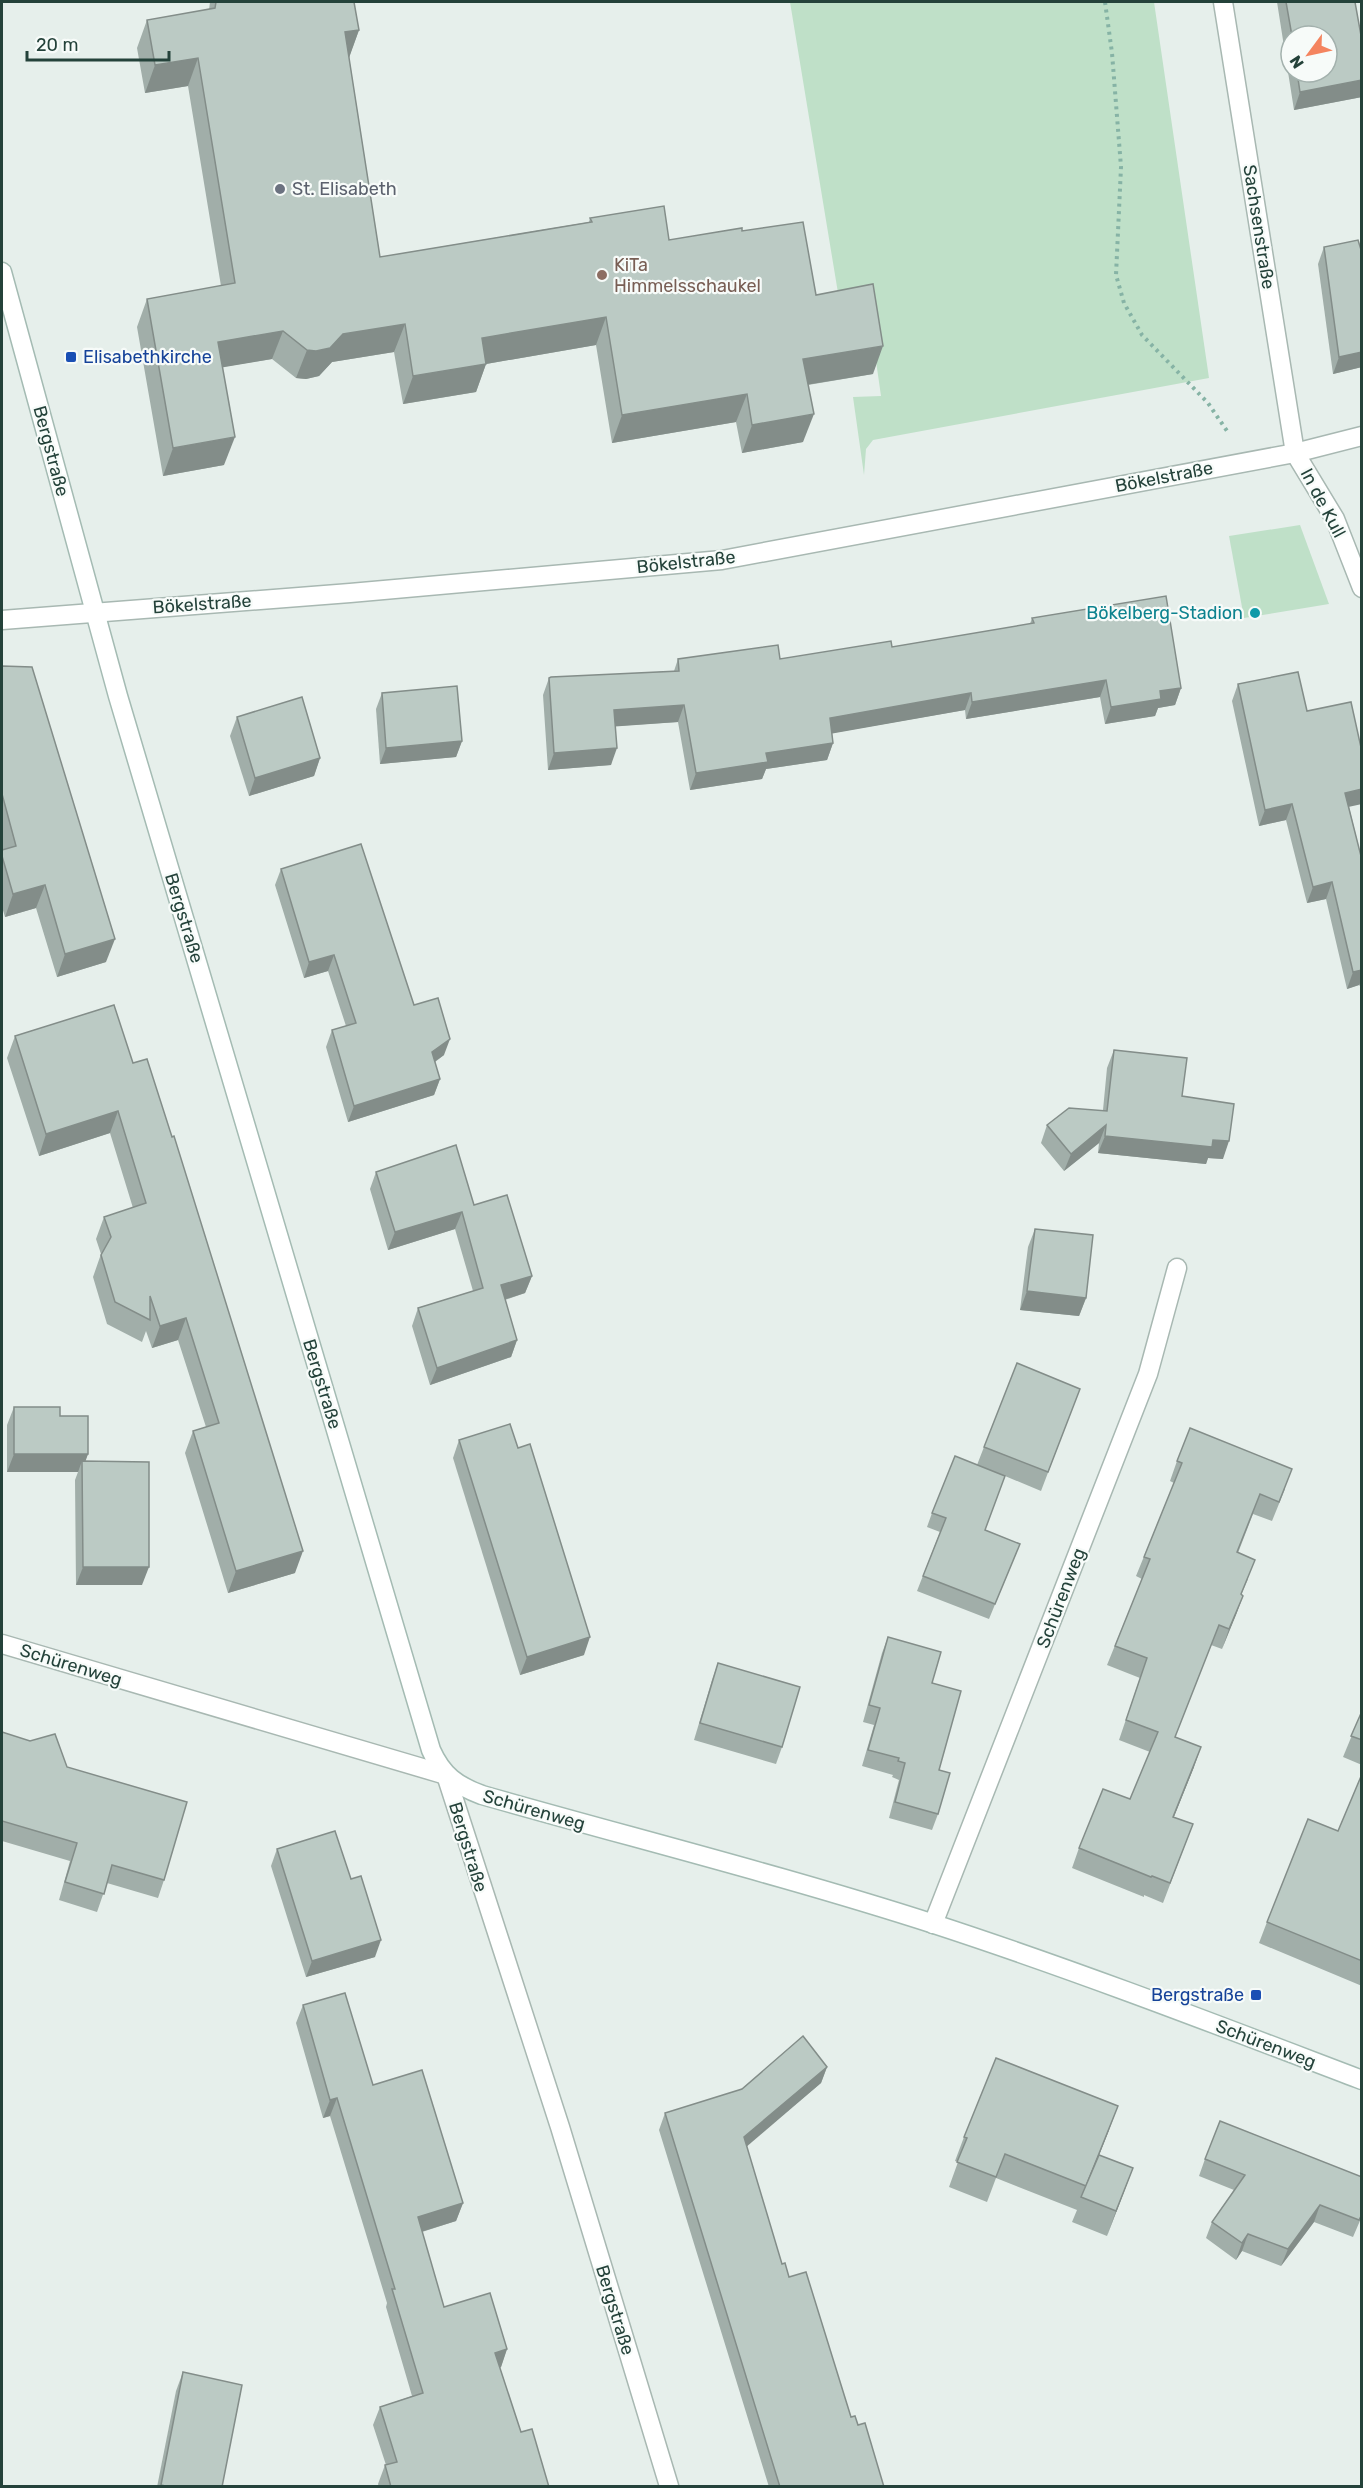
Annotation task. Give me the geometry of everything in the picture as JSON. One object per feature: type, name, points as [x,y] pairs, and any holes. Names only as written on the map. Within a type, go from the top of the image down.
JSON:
[{"type":"street","name":"Sachsenstraße","points":[[1223,2],[1295,453]]},
{"type":"street","name":"Bergstraße","points":[[2,272],[95,613],[427,1738],[437,1763],[446,1775],[560,2127],[669,2487]]},
{"type":"street","name":"Bökelstraße","points":[[2,620],[722,560],[1295,453],[1362,436]]},
{"type":"street","name":"In de Kull","points":[[1295,453],[1335,519],[1362,588]]},
{"type":"street","name":"Schürenweg","points":[[933,1924],[1148,1374],[1177,1268]]},
{"type":"street","name":"Schürenweg","points":[[2,1644],[446,1775],[464,1788],[482,1796],[839,1895],[933,1924],[1104,1982],[1362,2080]]},
{"type":"path","points":[[1105,2],[1112,53],[1121,166],[1116,275],[1125,303],[1142,334],[1208,403],[1247,461]]},
{"type":"green space","points":[[790,2],[1154,2],[1209,378],[873,440],[866,449],[864,475],[853,397],[881,396],[868,305],[839,299]]},
{"type":"green space","points":[[1300,525],[1329,604],[1244,618],[1229,536]]},
{"type":"building","points":[[216,2],[354,2],[359,30],[345,32],[380,257],[592,222],[590,218],[664,206],[669,240],[742,228],[742,231],[803,222],[816,295],[873,284],[883,346],[803,359],[814,414],[752,425],[747,394],[622,415],[606,317],[482,338],[486,364],[413,376],[405,324],[343,334],[330,348],[316,351],[307,350],[283,331],[218,342],[235,437],[173,448],[147,299],[235,283],[198,58],[155,65],[147,20],[215,8]]},
{"type":"building","points":[[1286,2],[1355,2],[1362,41],[1362,80],[1300,92],[1299,84],[1339,84],[1339,24],[1290,24]]},
{"type":"building","points":[[1358,240],[1362,253],[1362,352],[1339,357],[1324,247]]},
{"type":"building","points":[[1166,596],[1181,688],[1160,691],[1161,699],[1111,707],[1106,680],[972,702],[971,693],[830,718],[833,743],[766,753],[768,762],[696,773],[684,705],[614,710],[617,748],[554,753],[549,678],[551,677],[679,671],[678,659],[778,645],[780,659],[891,641],[892,647],[1034,623],[1032,618]]},
{"type":"building","points":[[2,666],[32,667],[115,939],[65,954],[45,885],[13,894],[2,856],[2,850],[16,846],[2,794]]},
{"type":"building","points":[[1298,672],[1307,711],[1351,702],[1362,752],[1362,789],[1345,793],[1362,860],[1362,970],[1353,972],[1332,882],[1313,887],[1292,804],[1265,810],[1238,684]]},
{"type":"building","points":[[457,686],[462,741],[386,748],[382,693]]},
{"type":"building","points":[[302,697],[320,758],[255,778],[237,717]]},
{"type":"building","points":[[361,844],[414,1005],[438,998],[450,1039],[432,1052],[440,1079],[354,1106],[332,1030],[356,1023],[334,955],[309,962],[281,869]]},
{"type":"building","points":[[114,1005],[133,1063],[147,1059],[172,1137],[174,1136],[303,1551],[236,1571],[193,1431],[219,1423],[186,1318],[160,1326],[150,1296],[150,1320],[115,1302],[101,1255],[111,1237],[104,1217],[146,1203],[118,1111],[46,1134],[15,1036]]},
{"type":"building","points":[[1114,1050],[1187,1058],[1182,1096],[1234,1104],[1229,1141],[1213,1140],[1212,1147],[1105,1136],[1106,1125],[1071,1154],[1047,1125],[1069,1108],[1107,1111]]},
{"type":"building","points":[[456,1145],[474,1205],[507,1195],[532,1276],[501,1285],[517,1340],[437,1368],[418,1308],[483,1288],[462,1212],[395,1232],[376,1172]]},
{"type":"building","points":[[1035,1229],[1093,1235],[1086,1298],[1027,1291]]},
{"type":"building","points":[[1017,1363],[1080,1389],[1048,1472],[984,1447]]},
{"type":"building","points":[[14,1407],[60,1407],[60,1416],[88,1416],[88,1454],[14,1454]]},
{"type":"building","points":[[510,1424],[518,1448],[530,1444],[590,1637],[527,1657],[459,1440]]},
{"type":"building","points":[[1190,1428],[1292,1469],[1279,1502],[1260,1494],[1237,1552],[1255,1560],[1241,1594],[1243,1596],[1229,1629],[1219,1625],[1175,1737],[1201,1747],[1173,1817],[1193,1824],[1170,1883],[1079,1848],[1103,1789],[1130,1799],[1158,1732],[1126,1720],[1147,1658],[1115,1646],[1150,1559],[1144,1557],[1182,1463],[1177,1461]]},
{"type":"building","points":[[955,1456],[1005,1476],[985,1530],[1020,1544],[995,1604],[923,1576],[946,1518],[932,1513]]},
{"type":"building","points":[[82,1461],[149,1462],[149,1567],[83,1567]]},
{"type":"building","points":[[888,1637],[941,1652],[932,1683],[961,1691],[939,1770],[950,1773],[938,1814],[895,1802],[905,1763],[898,1761],[899,1758],[868,1750],[880,1708],[869,1705]]},
{"type":"building","points":[[718,1663],[800,1687],[782,1747],[700,1723]]},
{"type":"building","points":[[1362,1711],[1362,1740],[1351,1736]]},
{"type":"building","points":[[2,1732],[30,1741],[55,1734],[67,1767],[187,1802],[164,1880],[112,1865],[104,1894],[65,1882],[77,1843],[2,1821]]},
{"type":"building","points":[[1362,1774],[1362,1961],[1267,1922],[1308,1819],[1338,1831]]},
{"type":"building","points":[[335,1831],[351,1879],[361,1876],[381,1940],[312,1961],[277,1849]]},
{"type":"building","points":[[345,1993],[373,2085],[422,2070],[463,2203],[418,2217],[444,2307],[490,2293],[507,2349],[495,2353],[521,2432],[532,2429],[549,2487],[391,2487],[385,2465],[397,2462],[380,2407],[423,2393],[392,2289],[395,2289],[337,2098],[330,2100],[303,2005]]},
{"type":"building","points":[[803,2036],[827,2067],[744,2137],[782,2264],[785,2263],[789,2277],[806,2272],[851,2417],[855,2416],[858,2425],[865,2423],[884,2487],[780,2487],[665,2113],[742,2089]]},
{"type":"building","points":[[996,2058],[1118,2106],[1086,2186],[1005,2154],[996,2177],[957,2162],[967,2138],[964,2137]]},
{"type":"building","points":[[1220,2121],[1362,2177],[1362,2214],[1359,2220],[1320,2205],[1288,2249],[1248,2234],[1242,2243],[1212,2222],[1245,2175],[1205,2159]]},
{"type":"building","points":[[1099,2155],[1133,2168],[1116,2211],[1081,2197]]},
{"type":"building","points":[[183,2372],[242,2385],[222,2487],[161,2485]]},
{"type":"place","name":"St. Elisabeth","points":[[280,189]]},
{"type":"place","name":"KiTa Himmelsschaukel","points":[[602,275]]},
{"type":"place","name":"Elisabethkirche","points":[[71,357]]},
{"type":"place","name":"Bökelberg-Stadion","points":[[1255,613]]},
{"type":"place","name":"Bergstraße","points":[[1256,1995]]}]
